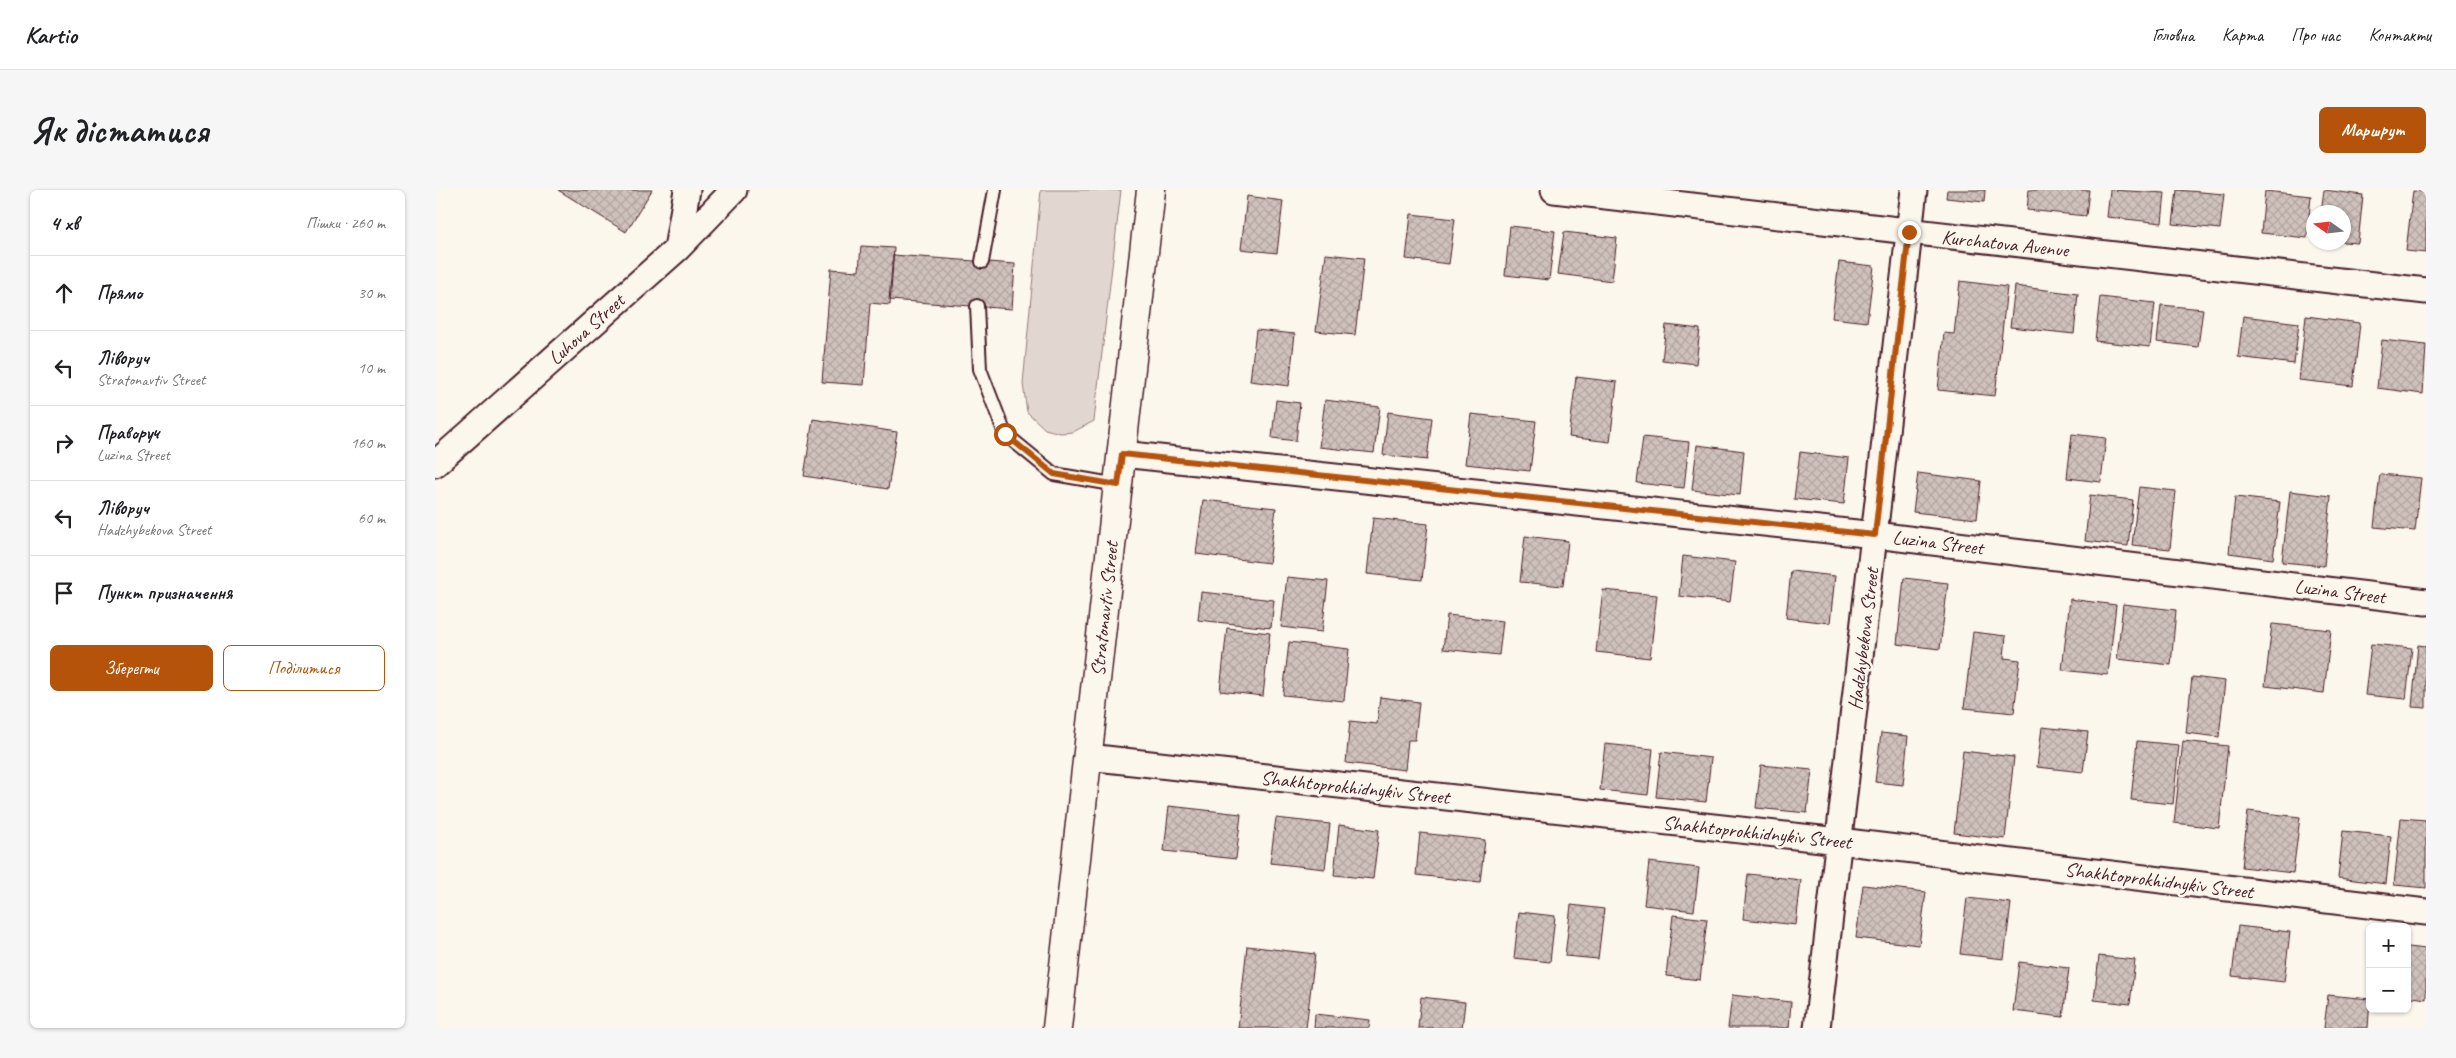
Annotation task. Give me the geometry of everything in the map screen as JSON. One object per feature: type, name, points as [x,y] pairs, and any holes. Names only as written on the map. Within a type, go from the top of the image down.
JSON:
[{"type":"main road","name":"Stratonavtiv Street","points":[[1057,1028],[1151,190]]},
{"type":"street","points":[[677,249],[687,190]]},
{"type":"street","name":"Luhova Street","points":[[435,464],[677,249],[734,190]]},
{"type":"street","name":"Kurchatova Avenue","points":[[1555,190],[2426,291]]},
{"type":"street","name":"Hadzhybekova Street","points":[[1817,1028],[1914,190]]},
{"type":"street","name":"Luzina Street","points":[[1122,454],[1875,535],[2426,602]]},
{"type":"street","name":"Shakhtoprokhidnykiv Street","points":[[1088,757],[1839,842],[2426,912]]},
{"type":"lane","points":[[982,262],[995,190]]},
{"type":"lane","points":[[977,306],[981,369],[1005,434],[1054,474],[1118,485]]},
{"type":"shaded area","points":[[1041,190],[1121,190],[1094,421],[1073,432],[1060,433],[1045,429],[1027,412],[1023,384]]},
{"type":"building","points":[[558,190],[652,190],[626,232]]},
{"type":"building","points":[[1947,190],[1985,190],[1984,202],[1946,198]]},
{"type":"building","points":[[2029,190],[2089,190],[2086,216],[2027,210]]},
{"type":"building","points":[[2110,190],[2165,193],[2162,223],[2107,217]]},
{"type":"building","points":[[2177,190],[2224,194],[2220,229],[2173,224]]},
{"type":"building","points":[[2324,190],[2363,195],[2358,243],[2351,243],[2351,205],[2322,205]]},
{"type":"building","points":[[2265,191],[2311,196],[2310,205],[2306,205],[2306,238],[2261,233]]},
{"type":"building","points":[[2413,191],[2426,192],[2426,253],[2406,251]]},
{"type":"building","points":[[1247,196],[1283,201],[1277,253],[1241,249]]},
{"type":"building","points":[[1411,214],[1455,219],[1449,264],[1406,259]]},
{"type":"building","points":[[1510,226],[1555,231],[1549,280],[1505,275]]},
{"type":"building","points":[[1564,232],[1617,238],[1612,281],[1558,274]]},
{"type":"building","points":[[861,246],[894,248],[890,305],[870,303],[864,385],[822,382],[831,269],[859,271]]},
{"type":"building","points":[[1326,254],[1364,258],[1355,335],[1316,331]]},
{"type":"building","points":[[893,255],[1015,264],[1012,309],[889,300]]},
{"type":"building","points":[[1839,262],[1874,266],[1867,322],[1832,318]]},
{"type":"building","points":[[1960,281],[2007,287],[1995,396],[1938,390],[1944,333],[1954,334]]},
{"type":"building","points":[[2015,286],[2078,294],[2074,334],[2010,327]]},
{"type":"building","points":[[2100,297],[2155,303],[2150,347],[2095,341]]},
{"type":"building","points":[[2161,305],[2203,309],[2198,347],[2157,342]]},
{"type":"building","points":[[2243,316],[2299,323],[2294,364],[2238,357]]},
{"type":"building","points":[[2306,316],[2360,323],[2353,386],[2299,380]]},
{"type":"building","points":[[1666,325],[1700,329],[1696,364],[1662,360]]},
{"type":"building","points":[[1256,330],[1295,334],[1289,386],[1250,381]]},
{"type":"building","points":[[2382,340],[2426,345],[2423,394],[2377,388]]},
{"type":"building","points":[[1576,377],[1617,382],[1610,442],[1569,437]]},
{"type":"building","points":[[1276,400],[1300,403],[1296,441],[1272,438]]},
{"type":"building","points":[[1325,400],[1380,407],[1374,453],[1319,447]]},
{"type":"building","points":[[1388,412],[1432,418],[1427,460],[1383,455]]},
{"type":"building","points":[[1471,414],[1536,421],[1530,471],[1465,464]]},
{"type":"building","points":[[813,419],[897,432],[888,489],[804,476]]},
{"type":"building","points":[[2072,434],[2106,438],[2101,482],[2067,478]]},
{"type":"building","points":[[1643,437],[1689,442],[1684,488],[1637,483]]},
{"type":"building","points":[[1697,445],[1744,451],[1740,495],[1692,490]]},
{"type":"building","points":[[1800,452],[1849,458],[1844,504],[1794,499]]},
{"type":"building","points":[[1918,473],[1981,481],[1977,519],[1913,512]]},
{"type":"building","points":[[2380,474],[2421,478],[2415,531],[2374,527]]},
{"type":"building","points":[[2139,487],[2176,491],[2170,549],[2132,545]]},
{"type":"building","points":[[2290,491],[2331,496],[2324,566],[2282,562]]},
{"type":"building","points":[[2090,495],[2133,500],[2128,546],[2085,541]]},
{"type":"building","points":[[2235,497],[2280,502],[2273,559],[2229,553]]},
{"type":"building","points":[[1203,500],[1276,508],[1269,563],[1196,554]]},
{"type":"building","points":[[1373,518],[1428,524],[1422,580],[1367,574]]},
{"type":"building","points":[[1525,536],[1568,541],[1563,586],[1520,582]]},
{"type":"building","points":[[1683,556],[1735,562],[1730,602],[1679,596]]},
{"type":"building","points":[[1791,571],[1835,576],[1830,623],[1786,618]]},
{"type":"building","points":[[1287,577],[1328,581],[1322,632],[1281,627]]},
{"type":"building","points":[[1904,578],[1948,583],[1940,649],[1897,644]]},
{"type":"building","points":[[1603,590],[1657,595],[1650,658],[1596,652]]},
{"type":"building","points":[[1201,592],[1274,600],[1271,628],[1198,620]]},
{"type":"building","points":[[2070,599],[2116,605],[2108,675],[2062,670]]},
{"type":"building","points":[[2123,604],[2176,610],[2171,665],[2117,659]]},
{"type":"building","points":[[1447,615],[1503,621],[1499,655],[1443,649]]},
{"type":"building","points":[[2272,624],[2331,630],[2324,693],[2265,686]]},
{"type":"building","points":[[1227,628],[1270,633],[1263,696],[1220,691]]},
{"type":"building","points":[[1973,632],[2006,636],[2004,658],[2020,660],[2014,713],[1964,708]]},
{"type":"building","points":[[1289,642],[1349,649],[1344,701],[1283,695]]},
{"type":"building","points":[[2371,644],[2412,648],[2406,699],[2365,695]]},
{"type":"building","points":[[2418,645],[2426,646],[2426,708],[2412,707]]},
{"type":"building","points":[[2192,677],[2225,681],[2219,737],[2186,733]]},
{"type":"building","points":[[1380,697],[1419,702],[1415,740],[1408,740],[1405,770],[1346,763],[1350,721],[1377,724]]},
{"type":"building","points":[[2042,727],[2088,732],[2083,772],[2037,767]]},
{"type":"building","points":[[1881,733],[1908,736],[1903,785],[1875,782]]},
{"type":"building","points":[[2137,741],[2179,745],[2173,804],[2131,800]]},
{"type":"building","points":[[2183,741],[2228,746],[2219,828],[2174,823]]},
{"type":"building","points":[[1605,744],[1653,749],[1648,795],[1600,790]]},
{"type":"building","points":[[1963,751],[2014,757],[2005,839],[1954,833]]},
{"type":"building","points":[[1661,752],[1711,758],[1706,802],[1656,797]]},
{"type":"building","points":[[1761,765],[1812,770],[1807,813],[1756,808]]},
{"type":"building","points":[[1169,806],[1241,814],[1236,859],[1164,851]]},
{"type":"building","points":[[2248,811],[2300,817],[2293,873],[2242,867]]},
{"type":"building","points":[[1276,818],[1330,824],[1325,869],[1270,863]]},
{"type":"building","points":[[2401,818],[2426,820],[2426,888],[2394,885]]},
{"type":"building","points":[[1339,825],[1379,830],[1373,879],[1334,875]]},
{"type":"building","points":[[2343,831],[2391,836],[2386,884],[2338,878]]},
{"type":"building","points":[[1420,833],[1485,840],[1480,882],[1416,875]]},
{"type":"building","points":[[1649,862],[1699,868],[1694,911],[1644,905]]},
{"type":"building","points":[[1748,874],[1801,880],[1796,925],[1743,919]]},
{"type":"building","points":[[1863,885],[1926,892],[1919,945],[1856,938]]},
{"type":"building","points":[[1967,898],[2011,903],[2004,959],[1960,954]]},
{"type":"building","points":[[1571,905],[1604,909],[1598,959],[1565,956]]},
{"type":"building","points":[[1519,912],[1555,916],[1550,962],[1514,958]]},
{"type":"building","points":[[1673,915],[1707,919],[1700,980],[1666,976]]},
{"type":"building","points":[[2238,926],[2290,932],[2284,982],[2232,976]]},
{"type":"building","points":[[1247,946],[1315,954],[1306,1028],[1238,1028]]},
{"type":"building","points":[[2411,947],[2426,949],[2426,999],[2411,997]]},
{"type":"building","points":[[2099,956],[2135,960],[2130,1004],[2094,1000]]},
{"type":"building","points":[[2019,962],[2069,968],[2063,1017],[2013,1011]]},
{"type":"building","points":[[1732,995],[1791,1002],[1789,1028],[1728,1028]]},
{"type":"building","points":[[2328,995],[2366,999],[2366,1013],[2369,1013],[2368,1028],[2324,1028]]},
{"type":"building","points":[[1421,997],[1465,1002],[1462,1028],[1418,1028]]},
{"type":"building","points":[[1315,1014],[1370,1020],[1369,1028],[1314,1028]]},
{"type":"route","points":[[1005,434],[1054,474],[1118,485],[1122,454],[1875,535],[1909,232]]}]
